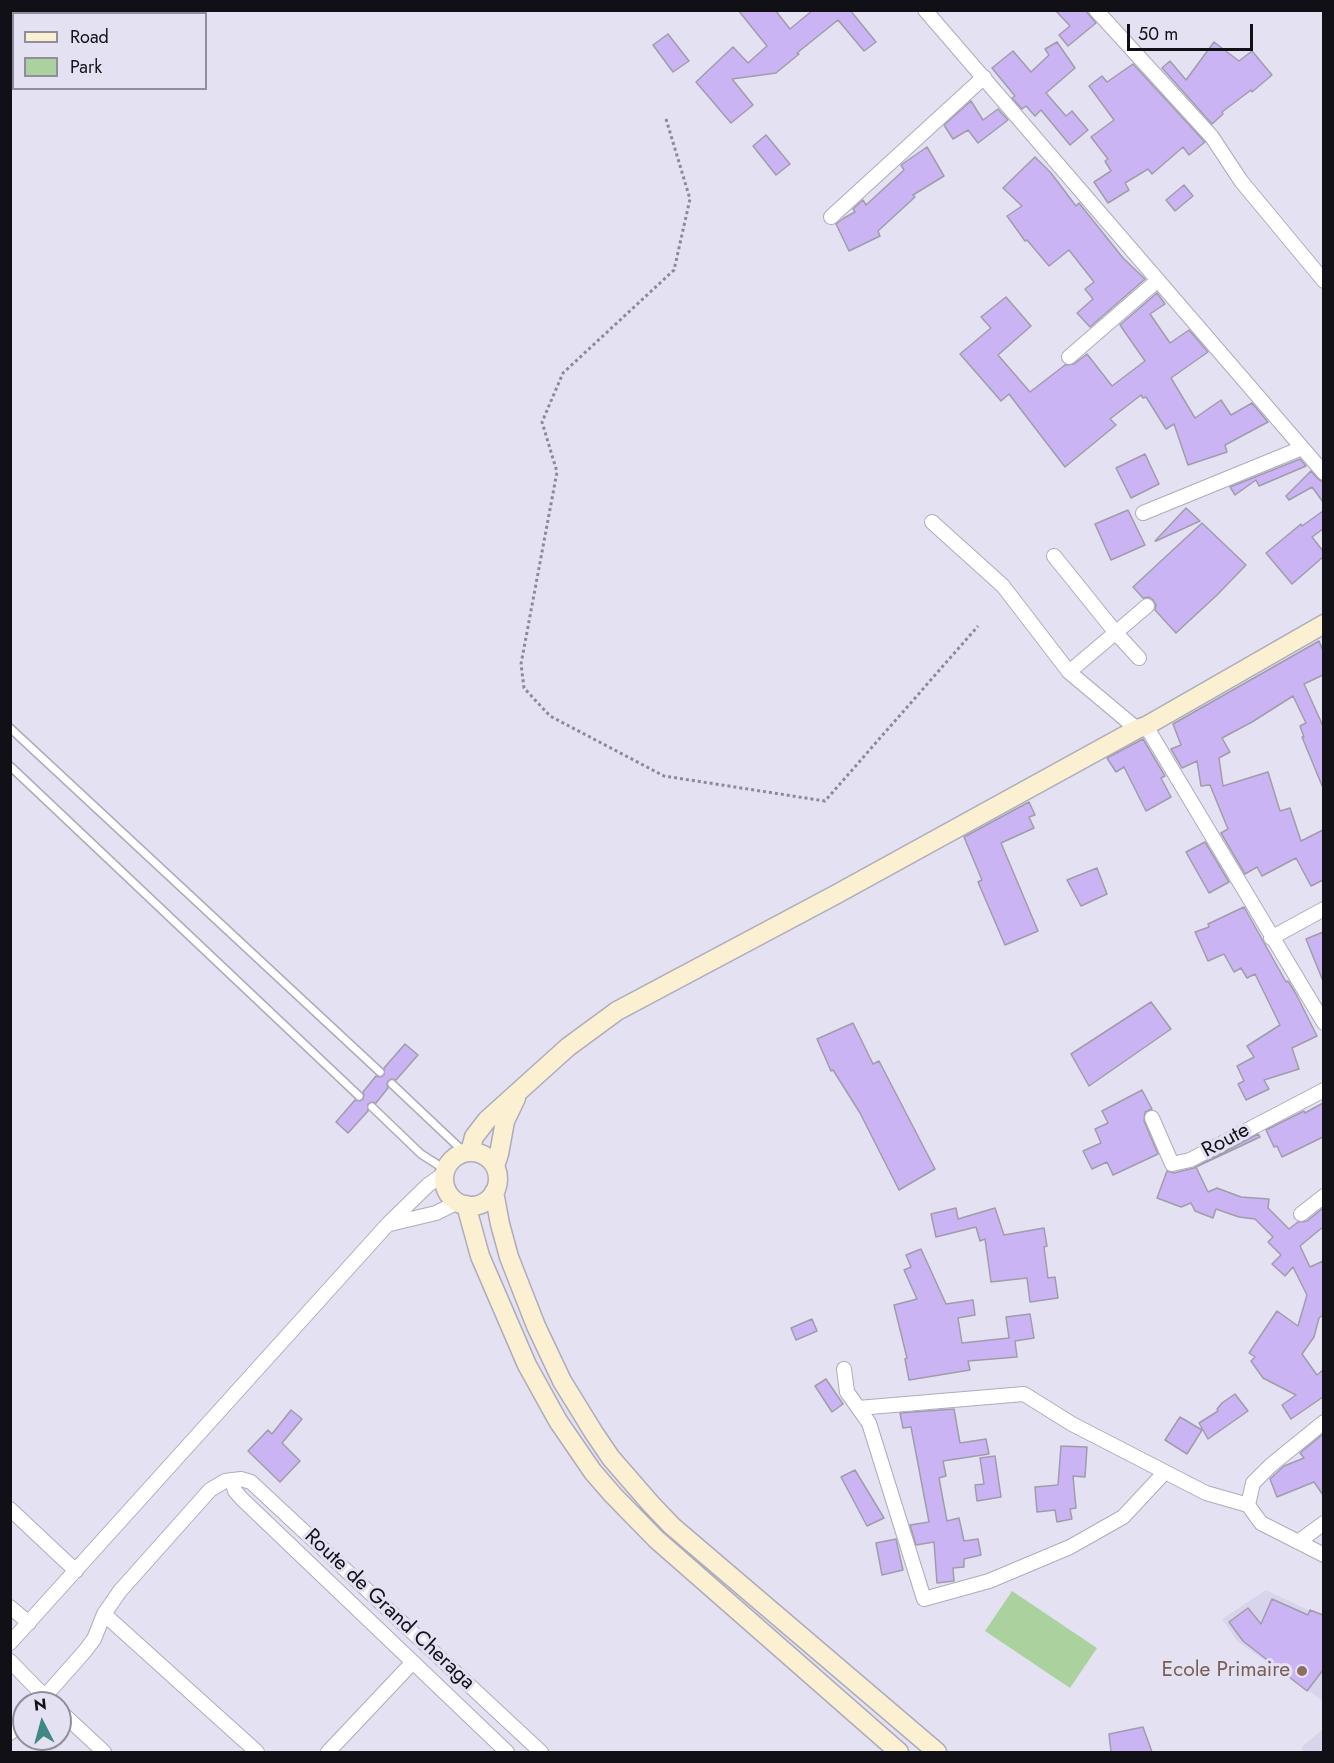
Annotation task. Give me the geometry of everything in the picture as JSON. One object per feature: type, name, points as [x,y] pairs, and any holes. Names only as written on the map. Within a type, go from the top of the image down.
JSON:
[{"type":"street","points":[[925,10],[1323,473]]},
{"type":"street","points":[[1096,10],[1212,137],[1241,181],[1323,281]]},
{"type":"street","points":[[831,217],[984,77]]},
{"type":"street","points":[[1069,357],[1158,279]]},
{"type":"street","points":[[1143,513],[1302,448]]},
{"type":"street","points":[[932,522],[1003,586],[1070,672],[1141,727],[1323,1023]]},
{"type":"street","points":[[1054,556],[1139,658]]},
{"type":"street","points":[[1070,672],[1147,606]]},
{"type":"street","points":[[468,1152],[480,1128],[568,1047],[617,1011],[835,895],[1322,629]]},
{"type":"street","points":[[1271,938],[1323,909]]},
{"type":"street","name":"Route","points":[[1152,1119],[1172,1164],[1190,1160],[1323,1090]]},
{"type":"street","points":[[495,1166],[505,1121],[518,1094]]},
{"type":"street","points":[[899,1752],[656,1539],[593,1472],[558,1421],[527,1365],[480,1256],[462,1204],[447,1190],[444,1182],[445,1172],[448,1164],[456,1157],[468,1152],[482,1154],[495,1166],[498,1174],[494,1192],[500,1224],[509,1257],[536,1326],[562,1381],[611,1458],[672,1526],[937,1752]]},
{"type":"street","points":[[10,1643],[388,1224],[428,1185],[445,1172]]},
{"type":"street","points":[[388,1224],[443,1211],[462,1204],[473,1205],[486,1201],[494,1192]]},
{"type":"street","points":[[1301,1214],[1323,1196]]},
{"type":"street","points":[[844,1369],[847,1392],[870,1423],[924,1599],[989,1581],[1070,1547],[1123,1516],[1165,1472]]},
{"type":"street","points":[[858,1408],[1024,1394],[1072,1424],[1206,1493],[1248,1505],[1261,1523],[1323,1555]]},
{"type":"street","points":[[1248,1505],[1253,1483],[1323,1422]]},
{"type":"street","name":"Route de Grand Cheraga","points":[[232,1480],[241,1479],[251,1482],[541,1752]]},
{"type":"street","points":[[54,1691],[94,1639],[104,1614],[120,1591],[210,1490],[220,1483],[232,1480],[235,1491],[242,1499],[507,1752]]},
{"type":"street","points":[[10,1509],[76,1571]]},
{"type":"street","points":[[1298,1542],[1323,1523]]},
{"type":"street","points":[[10,1607],[29,1623]]},
{"type":"street","points":[[104,1614],[257,1752]]},
{"type":"street","points":[[10,1661],[37,1691]]},
{"type":"street","points":[[328,1752],[413,1662]]},
{"type":"street","points":[[72,1722],[104,1752]]},
{"type":"lane","points":[[10,728],[380,1072]]},
{"type":"lane","points":[[10,766],[359,1096]]},
{"type":"lane","points":[[392,1084],[468,1152]]},
{"type":"lane","points":[[372,1107],[421,1154],[445,1172]]},
{"type":"path","points":[[666,119],[690,199],[674,270],[563,373],[542,422],[557,472],[521,664],[524,688],[550,716],[664,776],[825,801],[978,626]]},
{"type":"shaded area","name":"Ecole Primaire","points":[[1266,1590],[1323,1617],[1323,1701],[1237,1641],[1222,1619]]},
{"type":"shaded area","points":[[1323,1729],[1323,1752],[1302,1752],[1302,1747]]},
{"type":"green space","points":[[1012,1591],[1097,1648],[1070,1688],[985,1631]]},
{"type":"building","points":[[738,10],[775,10],[790,29],[813,10],[850,10],[876,42],[864,51],[838,20],[776,73],[732,79],[753,105],[731,123],[696,82],[733,47],[748,63],[767,46]]},
{"type":"building","points":[[1055,10],[1085,10],[1096,23],[1068,46],[1059,35],[1070,26]]},
{"type":"building","points":[[668,34],[689,61],[673,72],[653,45]]},
{"type":"building","points":[[1057,42],[1075,68],[1046,93],[1066,116],[1072,111],[1088,130],[1070,145],[1041,110],[1035,116],[1026,106],[1022,109],[1012,98],[1015,96],[992,68],[1013,51],[1031,72],[1049,55],[1045,49]]},
{"type":"building","points":[[1214,42],[1239,61],[1252,51],[1272,75],[1222,112],[1223,114],[1212,124],[1162,68],[1170,61],[1186,80]]},
{"type":"building","points":[[1133,64],[1205,142],[1189,155],[1183,147],[1152,174],[1148,169],[1125,183],[1129,190],[1108,203],[1094,182],[1111,171],[1105,161],[1108,159],[1091,137],[1114,120],[1089,86],[1102,76],[1107,82]]},
{"type":"building","points":[[971,101],[983,120],[998,109],[1008,120],[978,143],[968,130],[953,139],[944,125]]},
{"type":"building","points":[[766,135],[790,164],[776,175],[753,146]]},
{"type":"building","points":[[927,147],[944,176],[913,195],[915,197],[878,231],[880,236],[849,251],[836,224],[855,212],[853,209],[863,200],[866,205],[904,170],[901,165]]},
{"type":"building","points":[[1035,157],[1051,173],[1076,206],[1079,203],[1123,258],[1145,279],[1090,327],[1077,313],[1093,299],[1085,289],[1094,282],[1069,250],[1049,266],[1027,240],[1025,241],[1007,216],[1022,206],[1003,188]]},
{"type":"building","points":[[1184,185],[1193,196],[1175,211],[1166,200]]},
{"type":"building","points":[[1157,293],[1165,304],[1150,314],[1170,343],[1189,330],[1208,352],[1171,378],[1195,418],[1221,400],[1231,415],[1252,403],[1268,422],[1225,445],[1227,452],[1188,465],[1174,424],[1166,429],[1146,397],[1143,398],[1141,395],[1110,419],[1116,425],[1065,467],[1009,394],[1001,401],[960,354],[991,328],[981,317],[1006,297],[1031,326],[998,355],[1030,392],[1065,365],[1074,364],[1087,354],[1112,386],[1145,361],[1120,325]]},
{"type":"building","points":[[1145,454],[1159,484],[1131,498],[1116,468]]},
{"type":"building","points":[[1300,459],[1306,466],[1259,486],[1256,480],[1235,495],[1230,487]]},
{"type":"building","points":[[1311,471],[1323,482],[1323,502],[1312,487],[1289,500],[1286,496]]},
{"type":"building","points":[[1186,508],[1200,521],[1155,541]]},
{"type":"building","points":[[1128,510],[1145,545],[1111,560],[1095,524]]},
{"type":"building","points":[[1323,511],[1323,529],[1312,537],[1323,551],[1323,557],[1292,584],[1266,553],[1301,524],[1302,526]]},
{"type":"building","points":[[1202,523],[1246,565],[1176,633],[1155,610],[1156,605],[1153,600],[1149,597],[1143,598],[1133,587]]},
{"type":"building","points":[[1319,641],[1323,651],[1323,675],[1304,684],[1323,726],[1323,788],[1302,737],[1304,737],[1300,726],[1306,723],[1293,696],[1222,738],[1230,752],[1219,758],[1223,786],[1268,772],[1280,811],[1290,808],[1301,841],[1323,830],[1323,880],[1311,886],[1296,858],[1262,876],[1257,867],[1245,874],[1221,833],[1228,829],[1210,785],[1201,786],[1197,761],[1182,768],[1171,749],[1181,745],[1173,724]]},
{"type":"building","points":[[1143,739],[1165,776],[1161,778],[1171,797],[1146,811],[1124,767],[1116,772],[1107,758]]},
{"type":"building","points":[[1029,802],[1035,815],[1029,817],[1034,828],[1001,843],[1038,931],[1005,945],[978,882],[982,880],[964,837]]},
{"type":"building","points":[[1205,842],[1229,882],[1209,893],[1186,852]]},
{"type":"building","points":[[1097,868],[1107,894],[1081,906],[1067,880]]},
{"type":"building","points":[[1244,907],[1286,982],[1288,981],[1296,994],[1317,1036],[1292,1048],[1299,1069],[1264,1080],[1269,1089],[1246,1100],[1238,1084],[1244,1081],[1237,1066],[1254,1057],[1247,1046],[1280,1025],[1255,974],[1247,978],[1241,968],[1234,972],[1224,954],[1208,961],[1195,932],[1209,927],[1208,924]]},
{"type":"building","points":[[1323,932],[1323,981],[1306,939]]},
{"type":"building","points":[[1151,1002],[1171,1029],[1089,1086],[1071,1054]]},
{"type":"building","points":[[853,1023],[873,1064],[879,1061],[935,1169],[899,1190],[860,1113],[833,1070],[831,1071],[817,1039]]},
{"type":"building","points":[[405,1044],[418,1055],[396,1080],[388,1081],[388,1088],[376,1103],[368,1104],[368,1111],[348,1133],[336,1122],[355,1100],[363,1099],[363,1092],[376,1076],[384,1075],[384,1068]]},
{"type":"building","points":[[1142,1090],[1152,1109],[1145,1112],[1144,1121],[1158,1154],[1113,1175],[1107,1162],[1092,1169],[1083,1151],[1101,1143],[1095,1129],[1108,1123],[1102,1111]]},
{"type":"building","points":[[1323,1103],[1323,1137],[1282,1157],[1266,1130]]},
{"type":"building","points":[[1258,1134],[1260,1137],[1196,1167],[1208,1192],[1217,1188],[1241,1197],[1269,1199],[1268,1208],[1289,1229],[1298,1222],[1307,1221],[1323,1208],[1323,1227],[1300,1246],[1310,1267],[1323,1261],[1323,1315],[1319,1318],[1314,1337],[1302,1354],[1317,1375],[1323,1370],[1323,1397],[1291,1419],[1282,1405],[1296,1395],[1263,1378],[1251,1361],[1255,1357],[1249,1353],[1277,1311],[1298,1326],[1307,1295],[1293,1267],[1285,1276],[1272,1264],[1281,1255],[1268,1242],[1273,1237],[1255,1219],[1239,1217],[1216,1209],[1213,1218],[1195,1211],[1191,1203],[1181,1207],[1157,1198],[1167,1171],[1174,1173],[1194,1168]]},
{"type":"building","points":[[956,1208],[958,1219],[995,1208],[1004,1235],[1044,1228],[1048,1278],[1055,1277],[1058,1298],[1030,1302],[1027,1278],[991,1282],[985,1239],[980,1241],[976,1227],[936,1237],[931,1214]]},
{"type":"building","points":[[921,1249],[946,1304],[973,1300],[975,1315],[958,1318],[962,1343],[1009,1338],[1006,1317],[1030,1314],[1034,1338],[1015,1341],[1017,1357],[968,1361],[970,1370],[909,1380],[905,1359],[907,1358],[894,1305],[917,1299],[904,1270],[911,1267],[906,1255]]},
{"type":"building","points":[[812,1319],[817,1331],[796,1340],[791,1328]]},
{"type":"building","points":[[826,1379],[843,1404],[832,1412],[815,1386]]},
{"type":"building","points":[[1235,1394],[1248,1411],[1208,1439],[1199,1423],[1218,1411],[1222,1403]]},
{"type":"building","points":[[954,1409],[960,1443],[986,1439],[989,1454],[943,1461],[946,1476],[939,1478],[947,1521],[959,1518],[964,1541],[978,1539],[981,1555],[964,1559],[964,1567],[953,1568],[954,1581],[937,1583],[934,1542],[916,1545],[910,1525],[929,1522],[911,1427],[903,1428],[900,1413]]},
{"type":"building","points":[[291,1410],[302,1419],[282,1443],[300,1461],[280,1482],[248,1451],[268,1430],[272,1434]]},
{"type":"building","points":[[1180,1417],[1202,1430],[1187,1454],[1165,1440]]},
{"type":"building","points":[[1323,1434],[1323,1495],[1314,1482],[1277,1497],[1270,1479],[1284,1466],[1304,1458],[1300,1453]]},
{"type":"building","points":[[1061,1446],[1087,1447],[1085,1477],[1073,1476],[1076,1508],[1070,1509],[1072,1519],[1057,1522],[1055,1510],[1037,1512],[1035,1487],[1058,1485]]},
{"type":"building","points":[[995,1456],[1001,1497],[977,1501],[975,1485],[984,1484],[980,1458]]},
{"type":"building","points":[[855,1470],[884,1518],[867,1526],[841,1477]]},
{"type":"building","points":[[896,1539],[903,1570],[882,1575],[876,1543]]},
{"type":"building","name":"Ecole Primaire","points":[[1272,1599],[1308,1615],[1310,1610],[1323,1615],[1323,1670],[1307,1691],[1243,1641],[1229,1622],[1248,1608],[1261,1624]]},
{"type":"building","points":[[1143,1727],[1152,1752],[1111,1752],[1109,1734]]},
{"type":"place","name":"Ecole Primaire","points":[[1302,1671]]}]
